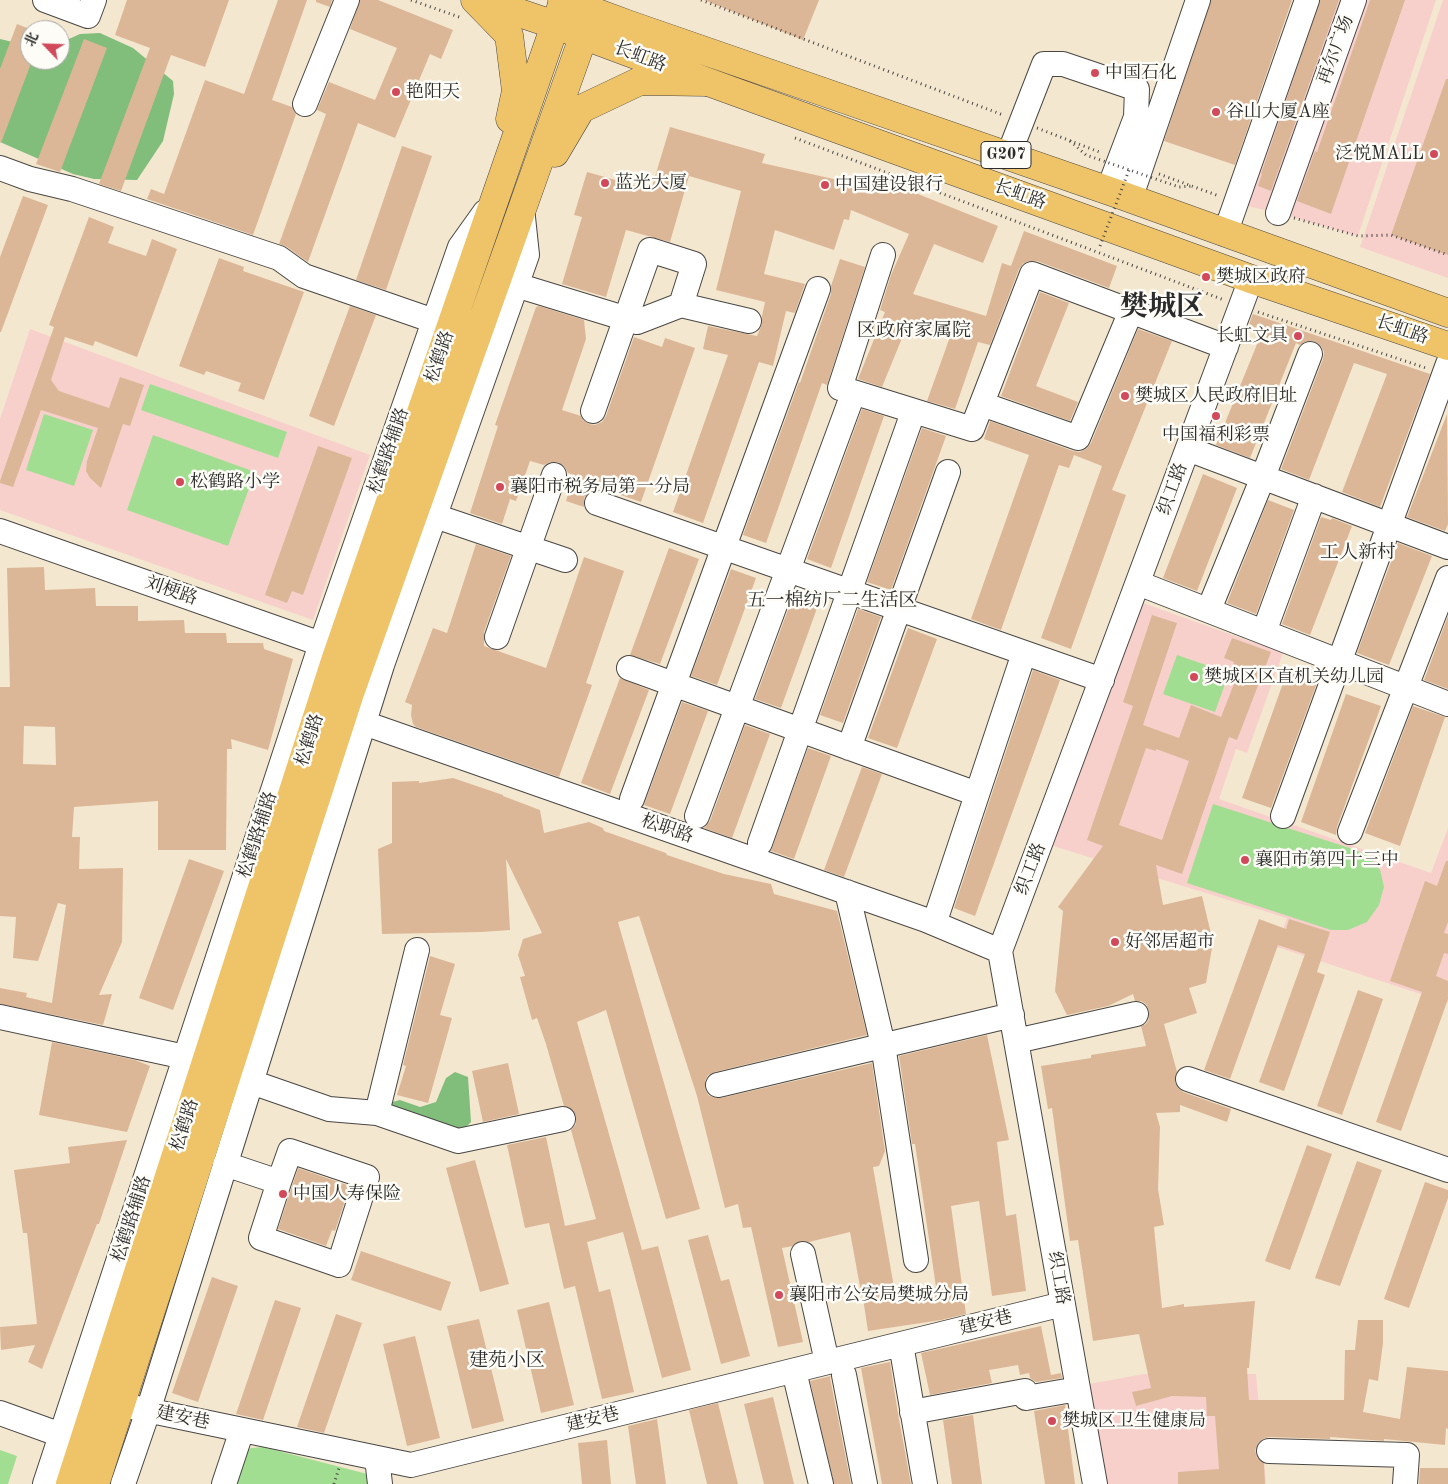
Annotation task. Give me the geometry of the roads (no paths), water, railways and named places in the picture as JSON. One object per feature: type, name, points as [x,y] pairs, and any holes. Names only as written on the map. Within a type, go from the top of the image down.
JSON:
[{"type":"main road","points":[[475,0],[509,35],[516,91],[496,196]]},
{"type":"main road","name":"长虹路","points":[[481,0],[561,6],[1124,196],[1448,313]]},
{"type":"main road","name":"松鹤路","points":[[253,958],[328,652],[390,475],[496,196],[561,6]]},
{"type":"main road","name":"松鹤路","points":[[95,1484],[121,1405],[217,1069],[253,958],[350,693],[590,16]]},
{"type":"main road","name":"长虹路","points":[[590,16],[708,82],[1251,279],[1448,346]]},
{"type":"main road","points":[[522,208],[581,109],[640,81],[708,82]]},
{"type":"main road","name":"松鹤路","points":[[70,1484],[105,1338],[217,1069]]},
{"type":"street","points":[[45,0],[88,16],[94,0]]},
{"type":"street","points":[[305,104],[347,0]]},
{"type":"street","points":[[1130,165],[1198,0]]},
{"type":"street","points":[[1225,234],[1307,0]]},
{"type":"street","name":"再尔广场","points":[[1278,213],[1354,0]]},
{"type":"street","points":[[996,152],[1009,154],[1044,64],[1063,64],[1137,89],[1136,117],[1124,196]]},
{"type":"street","points":[[0,168],[30,179],[72,189],[279,258],[304,276],[434,321]]},
{"type":"street","name":"松鹤路辅路","points":[[390,475],[434,321],[460,247],[496,196]]},
{"type":"street","points":[[123,1484],[148,1411],[225,1164],[217,1069],[253,958],[364,723],[382,665],[527,255],[522,208]]},
{"type":"street","points":[[593,411],[650,250],[694,264],[681,306]]},
{"type":"street","points":[[883,256],[840,388],[972,429],[1032,274],[1226,347]]},
{"type":"street","name":"织工路","points":[[1095,1484],[1000,951],[1251,279]]},
{"type":"street","points":[[516,285],[637,322],[681,306],[749,321]]},
{"type":"street","points":[[632,799],[818,288]]},
{"type":"street","points":[[982,404],[1078,438],[1131,311]]},
{"type":"street","points":[[1212,602],[1310,354]]},
{"type":"street","points":[[1284,816],[1446,369]]},
{"type":"street","points":[[697,816],[850,402]]},
{"type":"street","points":[[760,843],[911,418]]},
{"type":"street","points":[[1196,452],[1448,547]]},
{"type":"street","points":[[849,748],[948,472]]},
{"type":"street","points":[[497,637],[554,475]]},
{"type":"street","points":[[1264,632],[1314,496]]},
{"type":"street","points":[[597,503],[1102,680]]},
{"type":"street","points":[[435,516],[565,560]]},
{"type":"street","name":"刘梗路","points":[[0,531],[328,652]]},
{"type":"street","points":[[1350,832],[1448,578]]},
{"type":"street","points":[[1138,583],[1448,704]]},
{"type":"street","points":[[328,652],[364,723]]},
{"type":"street","points":[[937,914],[1024,653]]},
{"type":"street","points":[[629,668],[977,794]]},
{"type":"street","name":"松职路","points":[[364,723],[926,920],[1000,951]]},
{"type":"street","points":[[847,892],[883,1045],[916,1260]]},
{"type":"street","points":[[377,1113],[417,950]]},
{"type":"street","points":[[1016,1040],[1136,1014]]},
{"type":"street","points":[[718,1085],[1012,1015]]},
{"type":"street","points":[[0,1017],[217,1069],[329,1109],[377,1113],[458,1141],[563,1119]]},
{"type":"street","points":[[1188,1079],[1448,1170]]},
{"type":"street","points":[[290,1152],[367,1177],[340,1265],[261,1238],[279,1182],[290,1152]]},
{"type":"street","points":[[225,1164],[279,1182]]},
{"type":"street","points":[[803,1254],[836,1369],[865,1484]]},
{"type":"street","name":"建安巷","points":[[121,1405],[411,1465],[794,1371],[836,1369],[901,1344],[1062,1304]]},
{"type":"street","points":[[45,1484],[61,1435],[105,1338]]},
{"type":"street","points":[[901,1344],[926,1484]]},
{"type":"street","points":[[794,1371],[821,1484]]},
{"type":"street","points":[[912,1412],[1025,1391],[1026,1398],[1078,1389]]},
{"type":"street","points":[[0,1413],[61,1435]]},
{"type":"street","points":[[224,1484],[242,1430]]},
{"type":"street","points":[[1269,1451],[1407,1455],[1405,1484]]},
{"type":"street","points":[[377,1458],[380,1484]]},
{"type":"place","name":"中国石化","points":[[1095,73]]},
{"type":"place","name":"艳阳天","points":[[396,92]]},
{"type":"place","name":"谷山大厦A座","points":[[1216,112]]},
{"type":"place","name":"泛悦MALL","points":[[1434,154]]},
{"type":"place","name":"蓝光大厦","points":[[605,183]]},
{"type":"place","name":"中国建设银行","points":[[825,185]]},
{"type":"place","name":"樊城区政府","points":[[1206,277]]},
{"type":"place","name":"长虹文具","points":[[1298,336]]},
{"type":"place","name":"樊城区人民政府旧址","points":[[1125,396]]},
{"type":"place","name":"中国福利彩票","points":[[1216,416]]},
{"type":"place","name":"松鹤路小学","points":[[180,482]]},
{"type":"place","name":"襄阳市税务局第一分局","points":[[500,487]]},
{"type":"place","name":"樊城区区直机关幼儿园","points":[[1194,677]]},
{"type":"place","name":"襄阳市第四十三中","points":[[1245,860]]},
{"type":"place","name":"好邻居超市","points":[[1115,942]]},
{"type":"place","name":"中国人寿保险","points":[[283,1194]]},
{"type":"place","name":"襄阳市公安局樊城分局","points":[[779,1295]]},
{"type":"place","name":"樊城区卫生健康局","points":[[1052,1421]]},
{"type":"district","name":"樊城区","points":[[1162,308]]},
{"type":"district","name":"区政府家属院","points":[[914,331]]},
{"type":"district","name":"工人新村","points":[[1358,553]]},
{"type":"district","name":"五一棉纺厂二生活区","points":[[832,601]]},
{"type":"district","name":"建苑小区","points":[[507,1361]]}]
